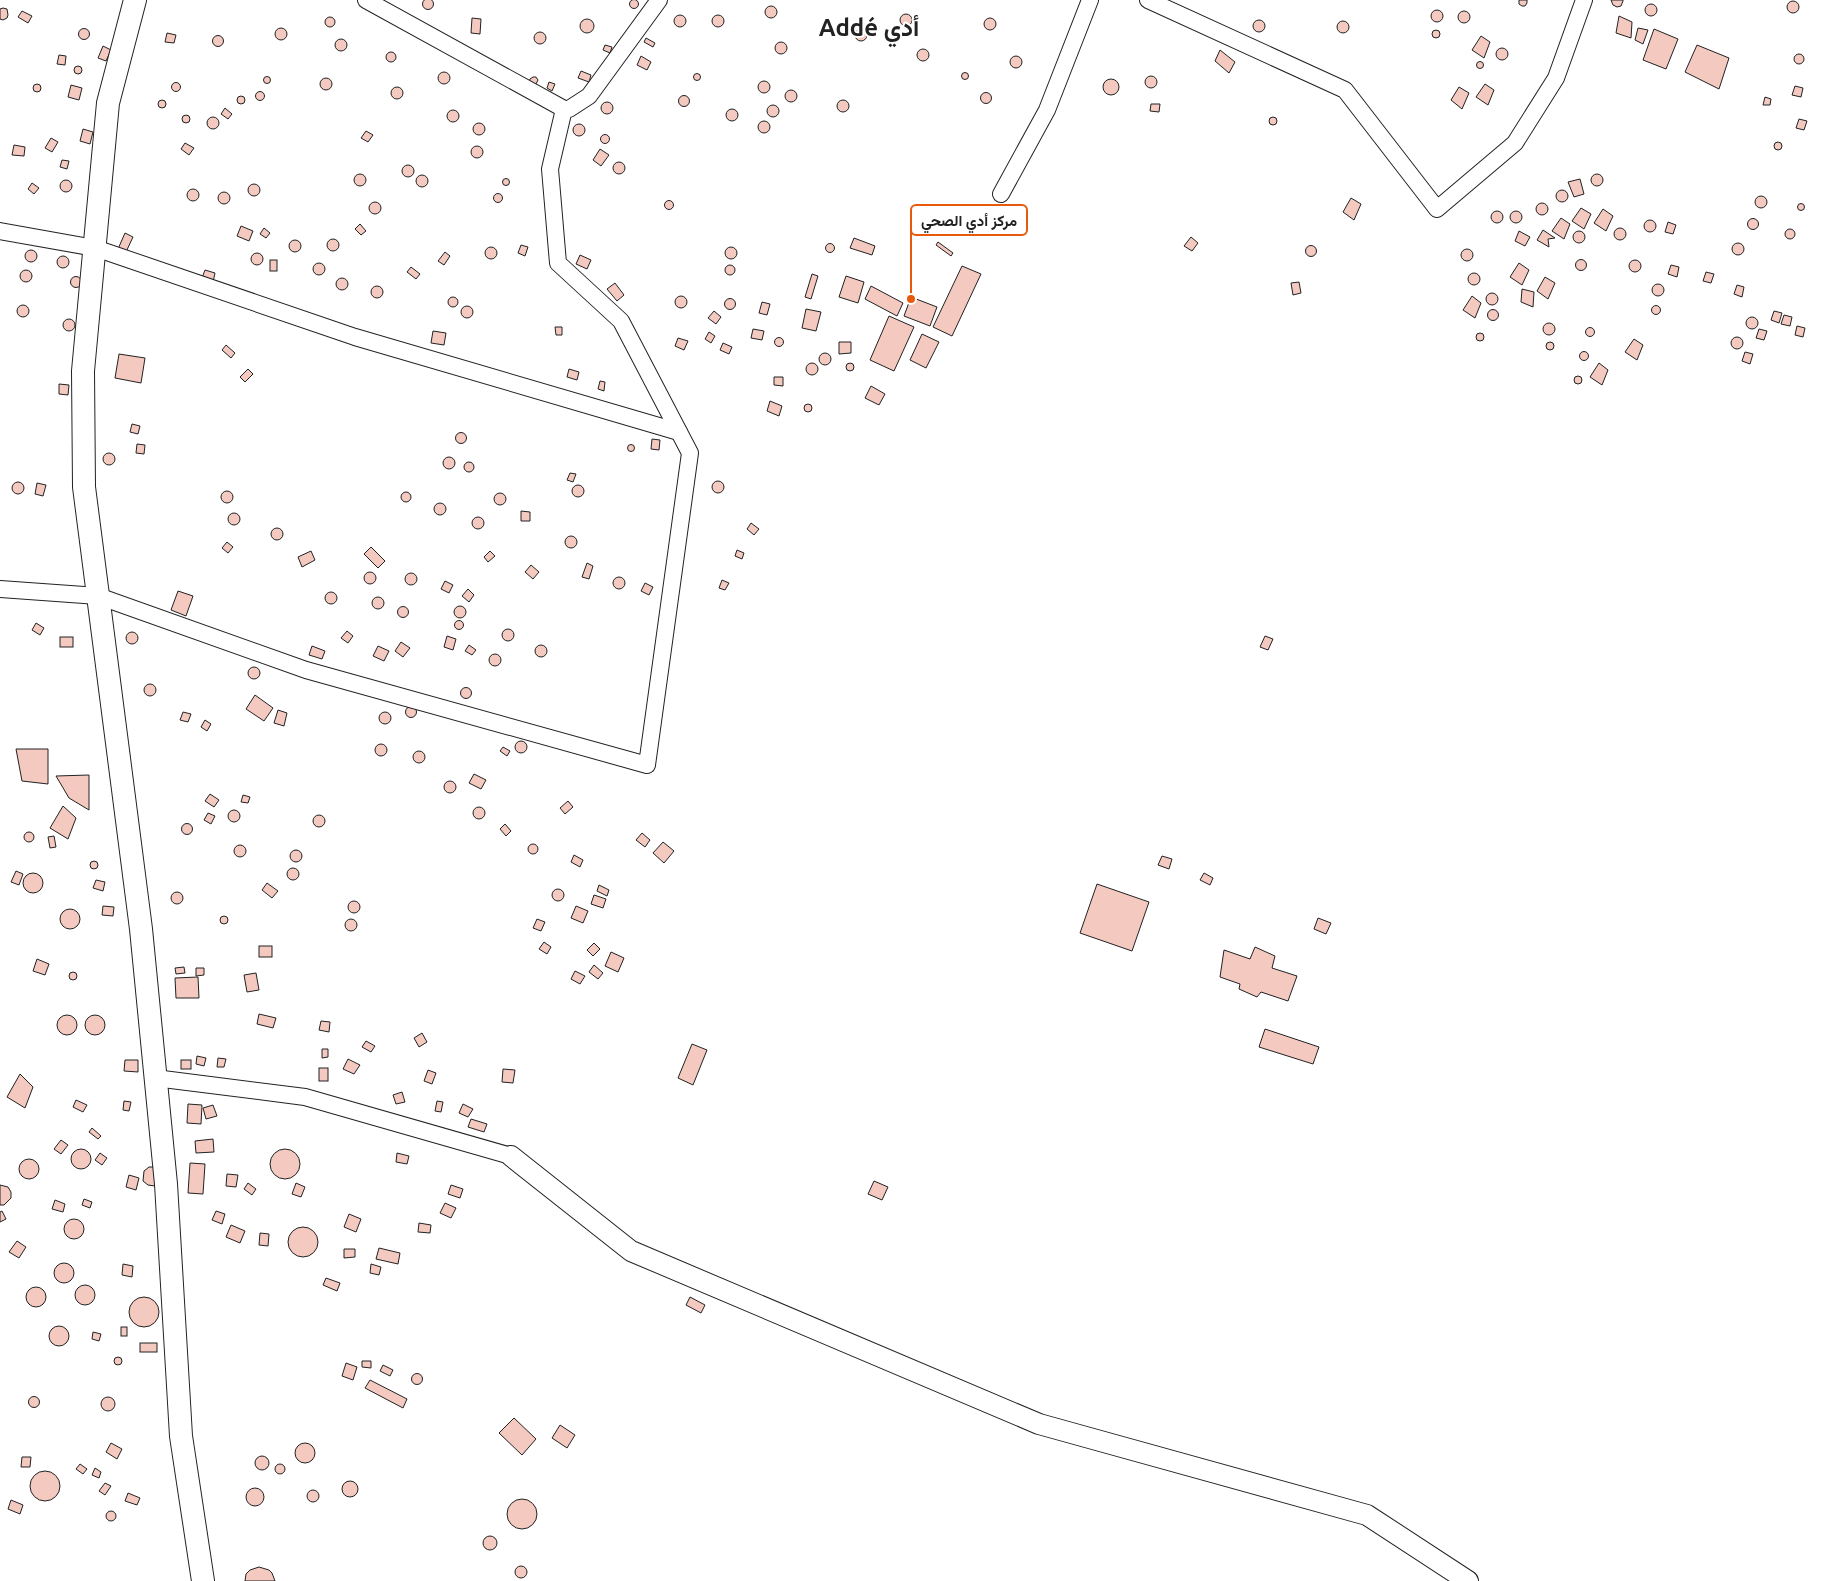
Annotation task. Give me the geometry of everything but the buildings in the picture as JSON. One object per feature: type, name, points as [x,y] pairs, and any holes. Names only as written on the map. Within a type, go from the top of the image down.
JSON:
[{"type":"main road","points":[[135,0],[108,103],[83,371],[84,487],[141,929],[166,1184],[181,1436],[203,1581]]},
{"type":"street","points":[[366,0],[564,109],[569,109],[589,96],[659,0]]},
{"type":"street","points":[[1001,194],[1047,110],[1090,0]]},
{"type":"street","points":[[1148,0],[1345,90],[1437,209],[1516,143],[1556,78],[1584,0]]},
{"type":"street","points":[[0,589],[98,596],[306,670],[647,765],[690,453],[621,321],[558,263],[550,169],[564,109]]},
{"type":"street","points":[[0,231],[95,248],[355,337],[679,432]]},
{"type":"street","points":[[155,1078],[305,1097],[511,1156],[631,1251],[1039,1424],[1367,1515],[1468,1581]]},
{"type":"place","name":"مركز أدي الصحي","points":[[911,299]]},
{"type":"district","name":"Addé أدي","points":[[869,28]]}]
